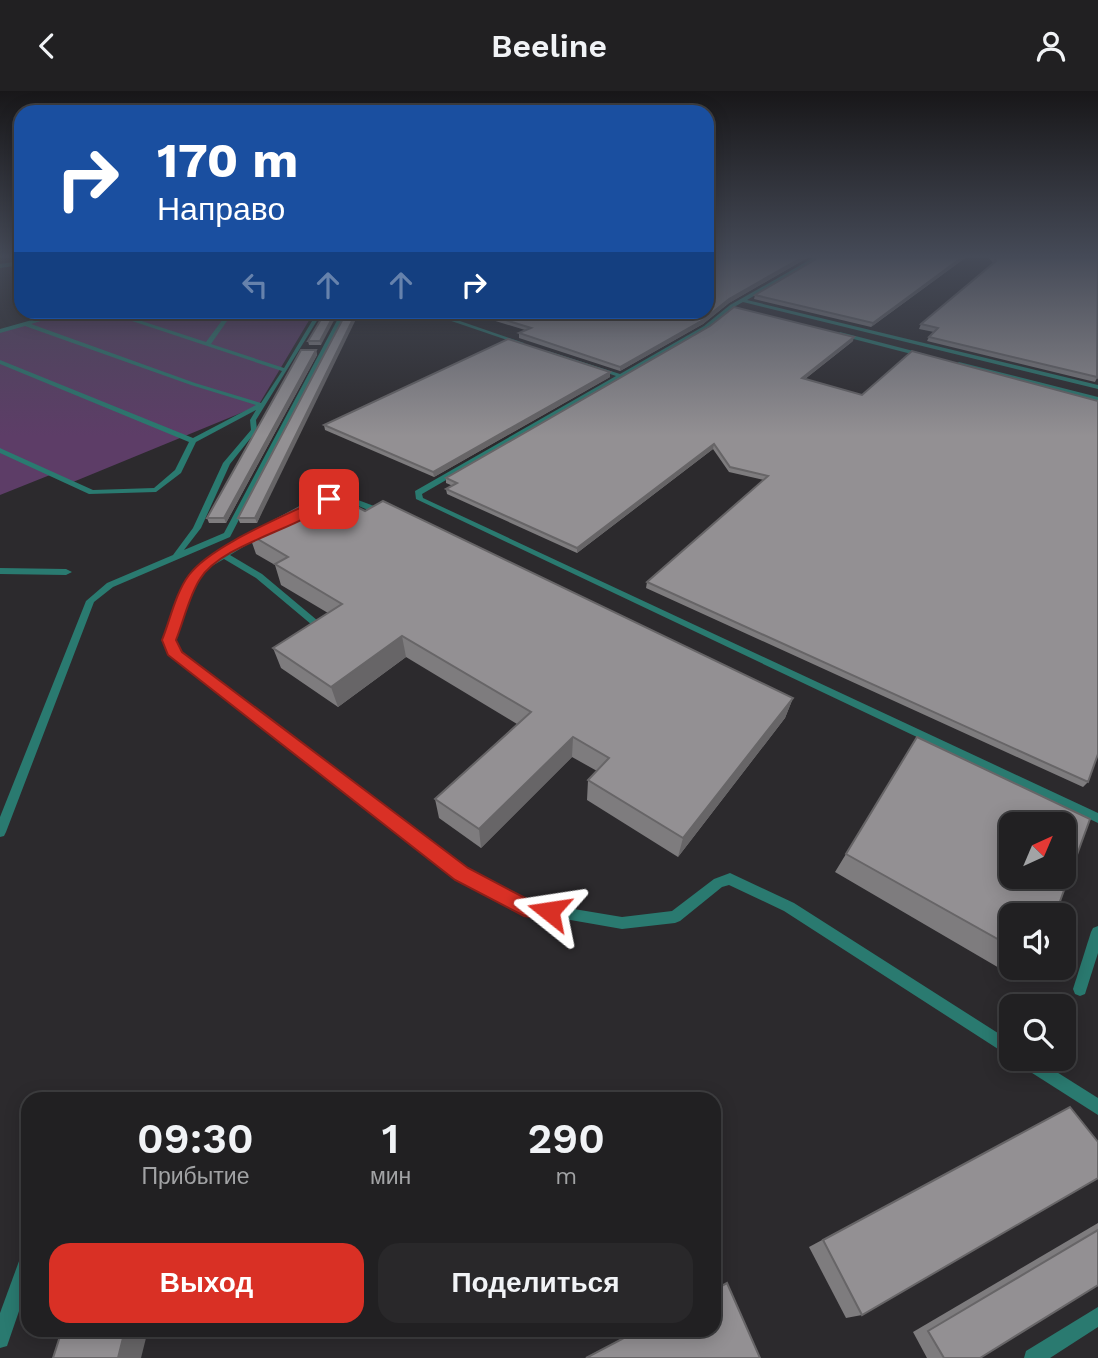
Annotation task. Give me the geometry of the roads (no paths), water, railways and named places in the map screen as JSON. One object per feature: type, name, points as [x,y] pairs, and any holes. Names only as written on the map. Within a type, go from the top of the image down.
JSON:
[{"type":"street","points":[[0,571],[66,572]]},
{"type":"lane","points":[[718,317],[706,327],[418,493],[420,499],[1098,818]]},
{"type":"lane","points":[[812,317],[1098,387]]},
{"type":"lane","points":[[0,331],[43,319]]},
{"type":"lane","points":[[128,319],[285,370]]},
{"type":"lane","points":[[207,345],[226,319]]},
{"type":"lane","points":[[176,556],[197,528],[228,463],[254,431],[253,420],[261,405],[316,319]]},
{"type":"lane","points":[[0,832],[90,601],[110,585],[226,535],[341,319]]},
{"type":"lane","points":[[448,319],[529,346]]},
{"type":"lane","points":[[26,324],[193,384],[261,405]]},
{"type":"lane","points":[[833,333],[926,356]]},
{"type":"lane","points":[[542,350],[621,376]]},
{"type":"lane","points":[[297,351],[325,351]]},
{"type":"lane","points":[[0,362],[193,441]]},
{"type":"lane","points":[[952,362],[1098,399]]},
{"type":"lane","points":[[0,450],[92,492],[156,490],[178,471],[193,441],[261,405]]},
{"type":"lane","points":[[317,505],[342,496],[370,508]]},
{"type":"lane","points":[[282,523],[222,554],[193,578],[169,640],[176,655],[461,874],[524,907],[622,923],[675,916],[718,883],[730,879],[789,907],[999,1043]]},
{"type":"lane","points":[[222,554],[259,576],[321,628]]},
{"type":"lane","points":[[1080,989],[1098,932]]},
{"type":"lane","points":[[1042,1071],[1098,1107]]},
{"type":"lane","points":[[0,1339],[21,1279]]},
{"type":"lane","points":[[1033,1358],[1098,1316]]}]
